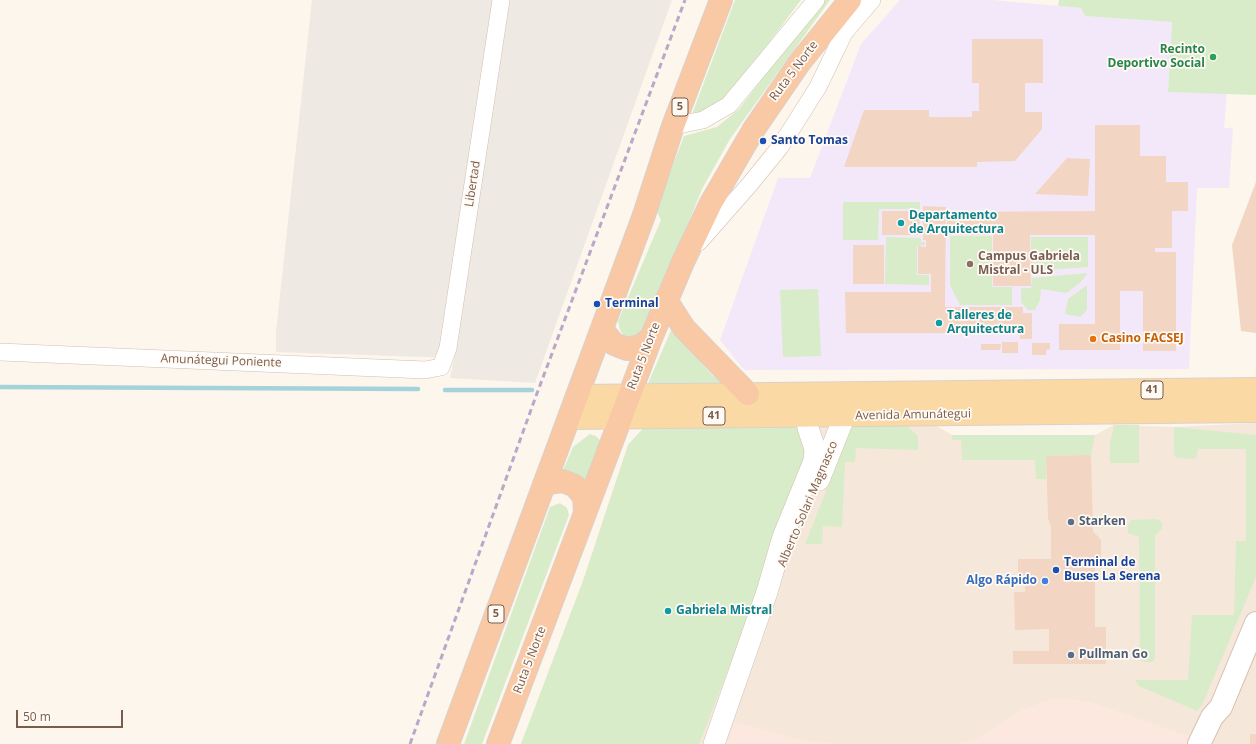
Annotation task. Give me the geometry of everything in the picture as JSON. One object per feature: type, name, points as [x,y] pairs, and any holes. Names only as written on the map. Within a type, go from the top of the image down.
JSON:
[{"type":"highway","name":"5","points":[[448,744],[603,327],[644,215],[673,126],[721,0]]},
{"type":"highway","name":"Ruta 5 Norte","points":[[498,744],[651,338],[682,262],[711,203],[754,129],[800,62],[863,2]]},
{"type":"highway","points":[[666,300],[684,328],[748,394]]},
{"type":"highway","points":[[603,327],[609,339],[614,344],[627,348],[640,346],[651,338]]},
{"type":"highway","points":[[544,484],[563,481],[575,486],[584,497],[586,512]]},
{"type":"main road","name":"Avenida Amunátegui","points":[[577,396],[1256,389]]},
{"type":"main road","name":"Avenida Amunátegui","points":[[569,418],[1256,411]]},
{"type":"main road","points":[[1199,744],[1212,718],[1221,707],[1256,623]]},
{"type":"main road","points":[[1211,744],[1220,721],[1221,707]]},
{"type":"street","name":"Libertad","points":[[441,367],[448,348],[501,0]]},
{"type":"street","points":[[673,126],[703,120],[729,105],[816,0]]},
{"type":"street","points":[[682,262],[780,147],[818,87],[844,33],[863,2]]},
{"type":"street","name":"Amunátegui Poniente","points":[[0,352],[425,370],[441,367]]},
{"type":"street","points":[[807,416],[813,402],[827,393]]},
{"type":"street","name":"Alberto Solari Magnasco","points":[[767,592],[794,541],[845,415]]},
{"type":"street","name":"Alberto Solari Magnasco","points":[[714,744],[767,592],[784,537],[814,461],[815,449],[808,428],[807,416]]},
{"type":"shaded area","points":[[312,0],[672,0],[535,383],[450,378],[454,358],[276,352],[276,332]]},
{"type":"shaded area","name":"Campus Gabriela Mistral - ULS","points":[[900,0],[992,0],[1081,8],[1085,16],[1172,22],[1168,92],[1227,93],[1224,128],[1233,128],[1229,188],[1197,188],[1189,369],[744,370],[720,340],[778,178],[810,178],[861,44]]},
{"type":"shaded area","points":[[925,419],[952,435],[1095,435],[1114,425],[1174,427],[1256,423],[1256,744],[521,744],[583,581],[628,445],[648,423]]},
{"type":"shaded area","points":[[1052,699],[1089,702],[1191,737],[1188,744],[956,744],[980,737],[1024,709]]},
{"type":"shaded area","points":[[735,722],[804,741],[842,744],[726,744]]},
{"type":"green space","points":[[735,0],[801,0],[728,97],[712,109],[692,114]]},
{"type":"green space","points":[[823,0],[830,0],[730,139],[702,189],[644,334],[631,339],[624,336],[620,330],[618,321],[661,220],[656,210],[684,136],[717,127],[739,109]]},
{"type":"green space","name":"Recinto Deportivo Social","points":[[1059,0],[1256,0],[1256,95],[1168,92],[1172,22],[1085,16],[1081,8],[1058,6]]},
{"type":"green space","points":[[843,202],[920,202],[920,209],[879,209],[878,240],[843,240]]},
{"type":"green space","points":[[950,236],[992,236],[992,287],[1012,287],[1012,305],[960,305],[950,285]]},
{"type":"green space","points":[[886,237],[921,238],[921,242],[925,242],[925,245],[917,246],[917,275],[929,275],[929,285],[885,284]]},
{"type":"green space","points":[[1031,237],[1088,237],[1088,267],[1031,271]]},
{"type":"green space","points":[[1087,273],[1082,281],[1067,293],[1041,289],[1040,300],[1035,310],[1028,310],[1021,302],[1021,288],[1031,288],[1032,278]]},
{"type":"green space","points":[[1087,285],[1087,310],[1080,317],[1065,314],[1068,299]]},
{"type":"green space","points":[[818,289],[821,356],[783,357],[780,290]]},
{"type":"green space","points":[[672,328],[711,374],[728,387],[646,388]]},
{"type":"green space","points":[[804,422],[813,453],[699,744],[521,744],[583,581],[628,445],[648,423]]},
{"type":"green space","points":[[1114,425],[1139,425],[1139,463],[1110,463],[1110,443]]},
{"type":"green space","points":[[852,426],[907,426],[918,436],[918,450],[856,448],[855,462],[845,462],[842,527],[823,526],[822,544],[805,544]]},
{"type":"green space","points":[[1174,427],[1256,435],[1256,577],[1203,703],[1197,711],[1139,686],[1135,680],[1188,680],[1192,615],[1234,615],[1236,541],[1246,541],[1246,449],[1198,449],[1196,459],[1177,458],[1174,454]]},
{"type":"green space","points":[[590,434],[596,436],[602,442],[586,488],[561,475],[573,447]]},
{"type":"green space","points":[[952,435],[1095,435],[1091,455],[1046,456],[1046,479],[1036,479],[1035,460],[962,460],[961,440],[952,440]]},
{"type":"green space","points":[[560,503],[567,508],[569,515],[482,744],[464,744],[550,507]]},
{"type":"green space","points":[[1157,519],[1162,523],[1162,529],[1155,536],[1155,658],[1153,662],[1143,662],[1140,659],[1139,537],[1128,533],[1128,525],[1131,520]]},
{"type":"building","points":[[972,39],[1043,39],[1043,83],[1025,83],[1025,112],[1042,112],[1042,129],[1015,161],[977,162],[977,167],[844,167],[864,110],[929,110],[929,117],[972,117],[972,111],[979,111],[979,83],[972,83]]},
{"type":"building","points":[[1095,125],[1140,125],[1140,156],[1166,156],[1166,182],[1188,182],[1188,211],[1172,211],[1172,248],[1155,248],[1155,252],[1176,252],[1176,351],[1143,351],[1143,291],[1120,291],[1120,350],[1059,350],[1059,324],[1095,324],[1095,235],[1030,235],[1031,286],[993,286],[993,235],[947,235],[947,212],[1095,211]]},
{"type":"building","points":[[1067,158],[1090,159],[1088,196],[1035,194]]},
{"type":"building","points":[[1256,182],[1256,333],[1241,331],[1232,245]]},
{"type":"building","name":"Talleres de Arquitectura","points":[[923,206],[946,207],[945,307],[1023,307],[1023,313],[1032,313],[1032,339],[1020,339],[1020,333],[846,333],[845,292],[931,292],[931,274],[918,274],[918,246],[926,247],[926,240],[923,240]]},
{"type":"building","name":"Departamento de Arquitectura","points":[[882,211],[920,211],[920,235],[882,235]]},
{"type":"building","points":[[853,245],[884,245],[884,284],[853,284]]},
{"type":"building","points":[[1002,342],[1018,342],[1018,353],[1002,353]]},
{"type":"building","points":[[1032,343],[1050,343],[1050,349],[1046,350],[1046,355],[1032,355]]},
{"type":"building","points":[[981,344],[1001,344],[1000,350],[981,350]]},
{"type":"building","name":"Terminal de Buses La Serena","points":[[1091,455],[1093,531],[1101,540],[1101,558],[1095,558],[1095,627],[1106,627],[1106,664],[1013,664],[1013,651],[1049,651],[1049,629],[1015,630],[1014,592],[1025,592],[1025,581],[1018,581],[1018,559],[1051,559],[1051,527],[1048,518],[1046,456]]},
{"type":"building","points":[[1250,734],[1256,734],[1256,744],[1250,744]]},
{"type":"waterway","points":[[0,387],[418,389]]},
{"type":"waterway","points":[[445,390],[532,390]]},
{"type":"railway","points":[[410,744],[536,396],[685,0]]},
{"type":"place","name":"Recinto Deportivo Social","points":[[1213,57]]},
{"type":"place","name":"Santo Tomas","points":[[763,141]]},
{"type":"place","name":"Departamento de Arquitectura","points":[[901,223]]},
{"type":"place","name":"Campus Gabriela Mistral - ULS","points":[[970,264]]},
{"type":"place","name":"Terminal","points":[[597,304]]},
{"type":"place","name":"Talleres de Arquitectura","points":[[939,323]]},
{"type":"place","name":"Casino FACSEJ","points":[[1093,339]]},
{"type":"place","name":"Starken","points":[[1071,522]]},
{"type":"place","name":"Terminal de Buses La Serena","points":[[1056,570]]},
{"type":"place","name":"Algo Rápido","points":[[1045,581]]},
{"type":"place","name":"Gabriela Mistral","points":[[668,611]]},
{"type":"place","name":"Pullman Go","points":[[1071,655]]}]
